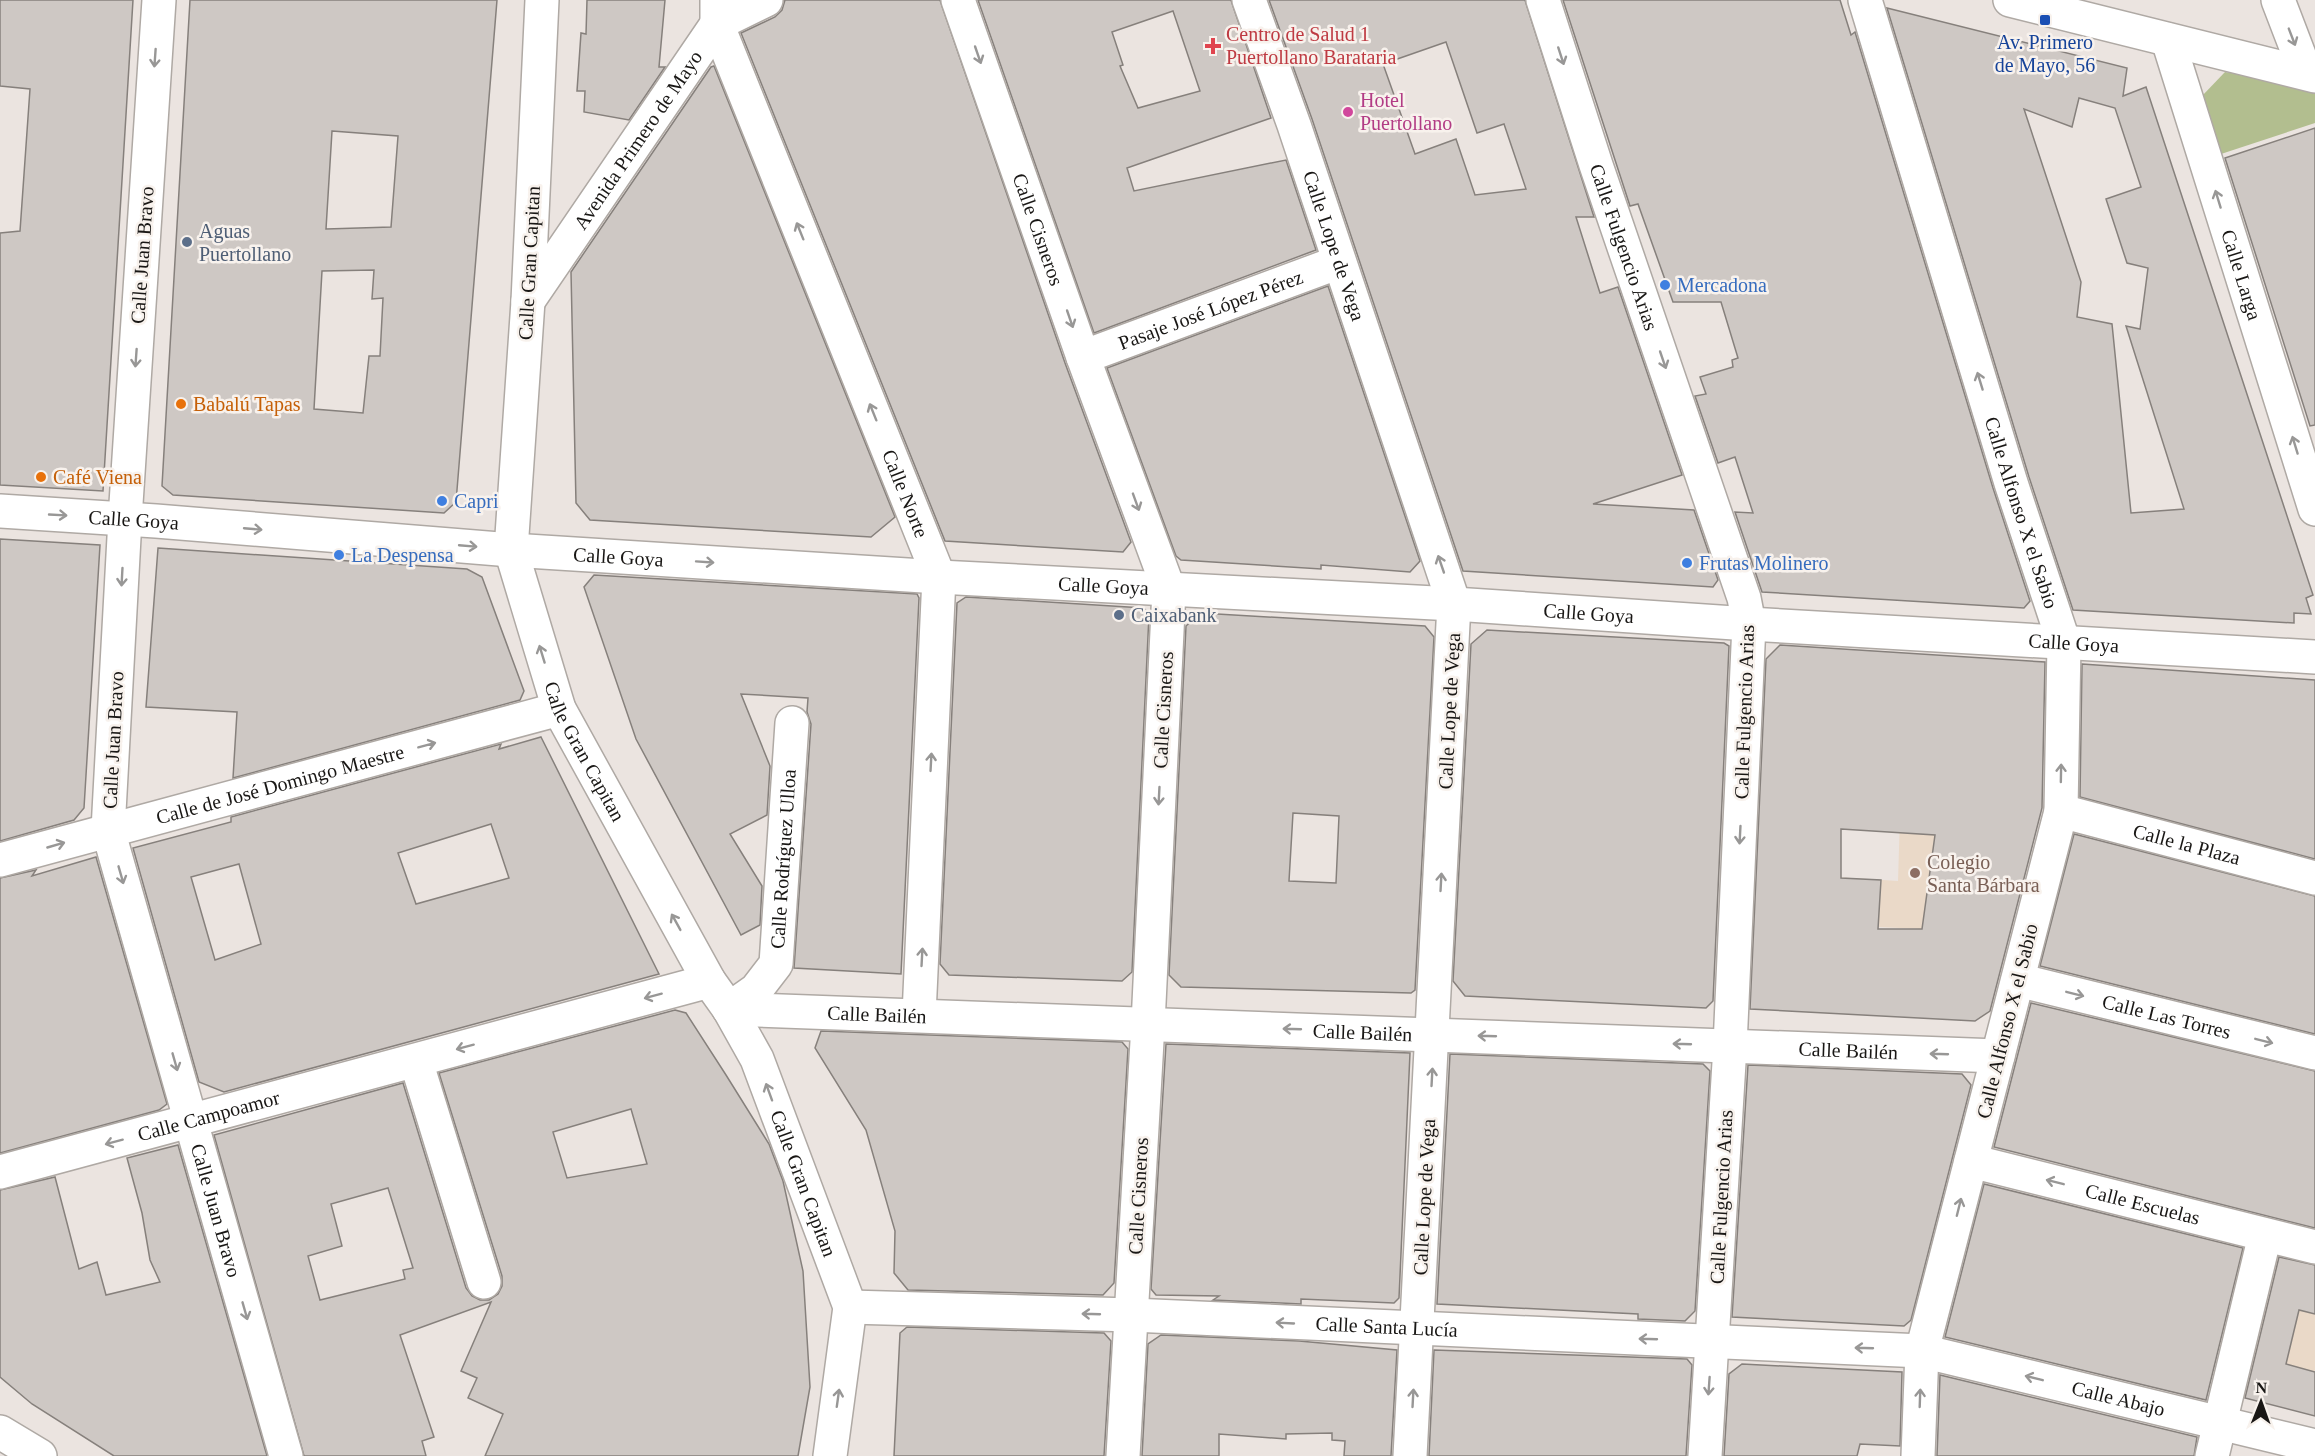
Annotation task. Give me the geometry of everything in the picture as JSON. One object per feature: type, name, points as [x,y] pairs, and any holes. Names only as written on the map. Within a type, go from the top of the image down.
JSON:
[{"type":"street","name":"Calle Juan Bravo","points":[[159,0],[125,519],[108,830],[286,1456]]},
{"type":"street","name":"Calle Gran Capitan","points":[[542,0],[528,301],[511,550],[559,709],[710,981],[729,1009],[757,1059],[850,1307],[830,1456]]},
{"type":"street","name":"Avenida Primero de Mayo","points":[[528,301],[717,12],[766,0]]},
{"type":"street","name":"Calle Cisneros","points":[[958,0],[1083,357],[1169,590],[1148,1024],[1123,1456]]},
{"type":"street","name":"Calle Lope de Vega","points":[[1249,0],[1294,125],[1455,604],[1410,1456]]},
{"type":"street","name":"Calle Fulgencio Arias","points":[[1544,0],[1596,165],[1744,598],[1749,624],[1730,1046],[1705,1456]]},
{"type":"street","name":"Calle Alfonso X el Sabio","points":[[1865,0],[2011,483],[2064,643],[2061,811],[1922,1351],[1918,1456]]},
{"type":"street","points":[[2010,0],[2310,74]]},
{"type":"street","points":[[2278,0],[2310,74]]},
{"type":"street","name":"Calle Norte","points":[[717,12],[939,577],[919,1015]]},
{"type":"street","name":"Calle Larga","points":[[2168,40],[2314,504]]},
{"type":"street","name":"Pasaje José López Pérez","points":[[1083,357],[1339,262]]},
{"type":"street","name":"Calle Goya","points":[[0,511],[511,550],[939,577],[1455,604],[1749,624],[2315,657]]},
{"type":"street","name":"Calle de José Domingo Maestre","points":[[0,860],[559,709]]},
{"type":"street","name":"Calle Rodríguez Ulloa","points":[[729,1009],[756,990],[776,964],[792,723]]},
{"type":"street","name":"Calle la Plaza","points":[[2061,811],[2315,878]]},
{"type":"street","name":"Calle Las Torres","points":[[2018,980],[2315,1053]]},
{"type":"street","name":"Calle Campoamor","points":[[0,1172],[710,981]]},
{"type":"street","name":"Calle Bailén","points":[[729,1009],[1998,1056]]},
{"type":"street","points":[[416,1061],[484,1282]]},
{"type":"street","name":"Calle Escuelas","points":[[1971,1161],[2315,1247]]},
{"type":"street","points":[[2212,1456],[2265,1234]]},
{"type":"street","name":"Calle Santa Lucía","points":[[850,1307],[1132,1316],[1922,1351]]},
{"type":"street","name":"Calle Abajo","points":[[1922,1351],[2315,1446]]},
{"type":"street","points":[[0,1432],[40,1456]]},
{"type":"shaded area","name":"Colegio Santa Bárbara","points":[[1900,817],[2036,826],[2026,873],[1994,862],[1922,929],[1753,921],[1757,872],[1898,881]]},
{"type":"shaded area","points":[[2265,1253],[2315,1266],[2315,1416],[2231,1394]]},
{"type":"green space","points":[[2225,72],[2270,79],[2315,90],[2315,123],[2221,154],[2202,96]]},
{"type":"building","points":[[0,0],[133,0],[103,491],[0,485],[0,233],[20,231],[30,89],[0,86]]},
{"type":"building","points":[[190,0],[497,0],[456,502],[444,513],[173,495],[162,486]],"holes":[[[332,131],[398,136],[391,227],[326,229]],[[374,270],[372,299],[383,298],[380,356],[369,356],[363,413],[314,409],[322,271]]]},
{"type":"building","points":[[587,0],[665,0],[659,67],[665,67],[629,120],[584,112],[585,91],[577,91],[581,33],[586,34]]},
{"type":"building","points":[[785,0],[940,0],[1065,363],[1131,542],[1123,552],[945,541],[741,33],[775,17],[782,10]]},
{"type":"building","points":[[978,0],[1231,0],[1271,118],[1127,168],[1134,191],[1286,160],[1316,250],[1094,333]],"holes":[[[1173,11],[1200,91],[1138,108],[1120,66],[1123,65],[1112,32]]]},
{"type":"building","points":[[1269,0],[1525,0],[1594,217],[1576,217],[1600,293],[1618,287],[1682,475],[1593,504],[1694,510],[1718,580],[1713,587],[1463,571],[1312,119]],"holes":[[[1446,42],[1477,133],[1504,124],[1526,189],[1475,195],[1456,139],[1415,154],[1383,64]]]},
{"type":"building","points":[[1563,0],[1840,0],[1851,35],[1855,32],[1993,488],[2030,601],[2024,608],[1762,592],[1735,512],[1753,513],[1735,457],[1718,463],[1695,396],[1706,394],[1700,377],[1733,367],[1732,360],[1738,358],[1721,302],[1673,302],[1638,204],[1630,206]]},
{"type":"building","points":[[1887,8],[2127,68],[2123,96],[2146,87],[2313,595],[2306,598],[2311,614],[2294,613],[2294,623],[2073,610],[2029,477]],"holes":[[[2079,98],[2115,108],[2141,187],[2106,199],[2127,263],[2148,268],[2140,329],[2126,326],[2184,509],[2131,513],[2112,324],[2077,317],[2081,282],[2024,109],[2072,127]]]},
{"type":"building","points":[[714,66],[895,517],[871,537],[590,520],[576,503],[571,272],[711,67]]},
{"type":"building","points":[[2315,128],[2315,425],[2310,426],[2225,158]]},
{"type":"building","points":[[1328,286],[1420,561],[1410,572],[1321,565],[1321,569],[1181,560],[1176,556],[1107,368]]},
{"type":"building","points":[[0,539],[100,545],[84,808],[74,820],[0,841]]},
{"type":"building","points":[[158,548],[467,569],[482,577],[524,691],[520,700],[233,778],[237,712],[146,707]]},
{"type":"building","points":[[594,575],[917,594],[919,598],[901,974],[794,968],[811,724],[807,712],[808,698],[741,694],[770,766],[767,815],[730,834],[762,886],[760,925],[741,935],[636,739],[584,587]]},
{"type":"building","points":[[966,597],[1144,608],[1149,615],[1132,972],[1122,981],[949,975],[940,964],[957,603]]},
{"type":"building","points":[[1200,613],[1425,626],[1434,637],[1415,990],[1411,993],[1181,987],[1169,975],[1186,626]],"holes":[[[1293,813],[1339,816],[1336,883],[1289,881]]]},
{"type":"building","points":[[1487,630],[1724,643],[1729,646],[1713,1001],[1706,1008],[1465,996],[1453,981],[1471,644]]},
{"type":"building","points":[[1780,645],[2045,662],[2042,808],[1990,1011],[1975,1021],[1750,1009],[1766,659]],"holes":[[[1841,829],[1935,835],[1922,929],[1878,929],[1881,880],[1841,878]]]},
{"type":"building","points":[[2082,664],[2315,680],[2315,859],[2080,797]]},
{"type":"building","points":[[541,737],[659,974],[224,1092],[199,1082],[133,848],[231,822],[231,817],[501,744],[499,749]],"holes":[[[491,824],[509,878],[416,904],[398,853]],[[239,864],[261,944],[215,960],[191,877]]]},
{"type":"building","points":[[2074,834],[2315,896],[2315,1034],[2040,966]]},
{"type":"building","points":[[96,857],[167,1104],[159,1110],[0,1153],[0,878],[36,870],[32,876]]},
{"type":"building","points":[[2031,1003],[2315,1071],[2315,1228],[1994,1147]]},
{"type":"building","points":[[675,1010],[686,1013],[769,1144],[783,1181],[803,1271],[810,1387],[798,1456],[485,1456],[503,1414],[468,1398],[477,1378],[461,1371],[491,1302],[400,1335],[434,1437],[422,1441],[426,1456],[304,1456],[214,1135],[403,1083],[466,1288],[472,1296],[480,1300],[489,1300],[498,1294],[502,1286],[502,1276],[439,1073]],"holes":[[[631,1109],[647,1164],[567,1178],[553,1132]],[[388,1188],[413,1268],[403,1270],[405,1279],[320,1300],[308,1256],[342,1246],[331,1204]]]},
{"type":"building","points":[[821,1031],[1122,1042],[1128,1049],[1114,1283],[1103,1295],[908,1290],[894,1273],[895,1231],[866,1130],[815,1048]]},
{"type":"building","points":[[1166,1044],[1410,1053],[1399,1298],[1394,1303],[1301,1299],[1301,1304],[1213,1300],[1219,1296],[1156,1295],[1151,1289]]},
{"type":"building","points":[[1450,1054],[1703,1064],[1710,1071],[1695,1311],[1685,1321],[1638,1319],[1638,1314],[1437,1304]]},
{"type":"building","points":[[1748,1065],[1962,1074],[1971,1085],[1911,1320],[1904,1326],[1732,1317]]},
{"type":"building","points":[[178,1145],[267,1456],[114,1456],[32,1404],[0,1377],[0,1190],[55,1177],[79,1269],[97,1262],[106,1295],[160,1282],[150,1260],[142,1213],[127,1158]]},
{"type":"building","points":[[1984,1184],[2243,1248],[2206,1400],[1945,1337]]},
{"type":"building","points":[[2279,1257],[2315,1265],[2315,1314],[2299,1310],[2286,1364],[2315,1372],[2315,1416],[2245,1398]]},
{"type":"building","points":[[907,1327],[1104,1333],[1111,1341],[1104,1456],[894,1456],[900,1333]]},
{"type":"building","points":[[1161,1335],[1299,1341],[1397,1350],[1391,1456],[1344,1456],[1345,1441],[1332,1440],[1332,1433],[1286,1434],[1286,1439],[1219,1434],[1219,1456],[1142,1456],[1148,1344]]},
{"type":"building","points":[[1434,1350],[1687,1359],[1692,1365],[1686,1456],[1429,1456]]},
{"type":"building","points":[[1742,1364],[1902,1372],[1900,1446],[1860,1444],[1857,1456],[1724,1456],[1729,1374]]},
{"type":"building","points":[[1940,1375],[2197,1437],[2194,1456],[1937,1456]]},
{"type":"place","name":"Av. Primero de Mayo, 56","points":[[2045,20]]},
{"type":"place","name":"Centro de Salud 1 Puertollano Barataria","points":[[1213,46]]},
{"type":"place","name":"Hotel Puertollano","points":[[1348,112]]},
{"type":"place","name":"Aguas Puertollano","points":[[187,242]]},
{"type":"place","name":"Mercadona","points":[[1665,285]]},
{"type":"place","name":"Babalú Tapas","points":[[181,404]]},
{"type":"place","name":"Café Viena","points":[[41,477]]},
{"type":"place","name":"Capri","points":[[442,501]]},
{"type":"place","name":"La Despensa","points":[[339,555]]},
{"type":"place","name":"Frutas Molinero","points":[[1687,563]]},
{"type":"place","name":"Caixabank","points":[[1119,615]]},
{"type":"place","name":"Colegio Santa Bárbara","points":[[1915,873]]}]
